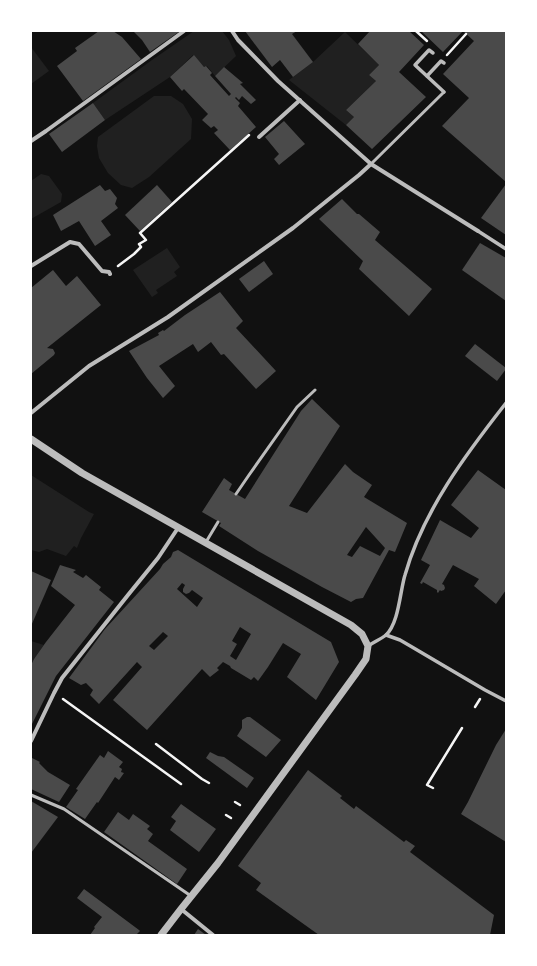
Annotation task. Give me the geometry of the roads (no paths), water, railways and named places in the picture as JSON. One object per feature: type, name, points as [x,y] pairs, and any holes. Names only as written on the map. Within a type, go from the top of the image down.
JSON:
[{"type":"street","points":[[31,140],[46,131],[184,31]]},
{"type":"street","points":[[232,31],[238,40],[278,81],[371,164],[506,249]]},
{"type":"street","points":[[433,53],[429,50],[415,65],[444,92]]},
{"type":"street","points":[[428,76],[443,62]]},
{"type":"street","points":[[259,137],[300,100]]},
{"type":"street","points":[[31,412],[89,366],[168,317],[287,232],[371,164]]},
{"type":"street","points":[[31,266],[70,242],[79,244],[102,271],[110,273]]},
{"type":"street","points":[[368,646],[386,635],[393,626],[396,618],[404,576],[410,557],[427,520],[445,488],[506,403]]},
{"type":"street","points":[[31,439],[82,473],[351,625],[362,634],[368,646],[366,659],[355,675],[218,863],[161,935]]},
{"type":"street","points":[[31,741],[62,678],[158,558],[178,528]]},
{"type":"street","points":[[386,635],[400,640],[485,690],[506,700]]},
{"type":"street","points":[[181,908],[213,935]]},
{"type":"lane","points":[[371,164],[444,92]]},
{"type":"lane","points":[[236,494],[297,407],[315,390]]},
{"type":"lane","points":[[205,543],[218,522]]},
{"type":"lane","points":[[31,795],[64,809],[191,896]]}]
